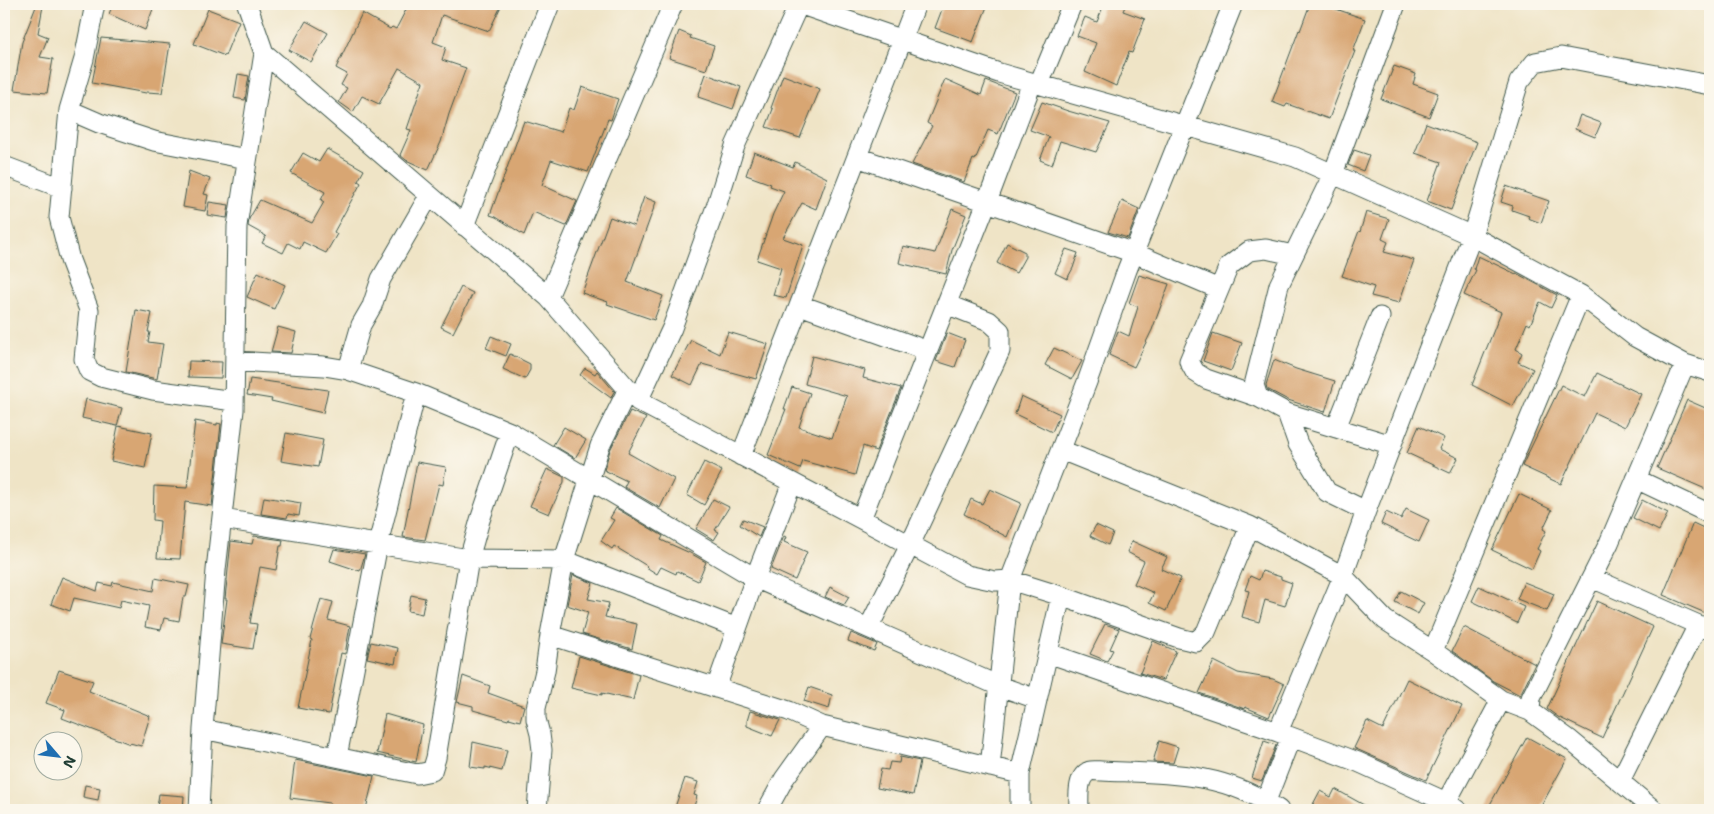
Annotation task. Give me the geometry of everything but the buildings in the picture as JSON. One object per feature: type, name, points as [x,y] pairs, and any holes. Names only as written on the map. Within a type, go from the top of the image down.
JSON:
[{"type":"street","points":[[95,4],[84,59],[69,110],[59,216],[70,260],[88,310],[84,359],[89,371],[101,377],[153,390],[234,401]]},
{"type":"street","points":[[199,810],[203,729],[234,401],[237,226],[264,53],[247,4]]},
{"type":"street","points":[[464,226],[550,4]]},
{"type":"street","points":[[548,298],[673,4]]},
{"type":"street","points":[[537,810],[542,750],[536,719],[536,708],[545,671],[564,560],[600,446],[633,395],[672,328],[718,204],[735,146],[799,4],[999,73],[1295,157],[1472,236],[1580,295],[1635,337],[1685,364],[1710,372]]},
{"type":"street","points":[[741,456],[916,4]]},
{"type":"street","points":[[861,519],[987,202],[1036,83],[1072,4]]},
{"type":"street","points":[[990,767],[1010,580],[1061,450],[1134,253],[1233,4]]},
{"type":"street","points":[[1258,397],[1254,385],[1279,286],[1333,174],[1396,4]]},
{"type":"street","points":[[264,53],[548,298],[633,395],[741,456],[966,575],[995,581],[1010,580],[1179,638],[1196,642],[1206,632],[1250,526]]},
{"type":"street","points":[[1079,810],[1079,790],[1083,776],[1090,771],[1193,776],[1233,786],[1272,806],[1285,734],[1366,511],[1472,236],[1519,82],[1535,62],[1561,57],[1710,85]]},
{"type":"street","points":[[69,110],[99,123],[154,141],[247,159]]},
{"type":"street","points":[[857,157],[1134,253],[1219,289]]},
{"type":"street","points":[[4,166],[62,188]]},
{"type":"street","points":[[348,370],[361,325],[372,306],[381,278],[429,196]]},
{"type":"street","points":[[1293,255],[1266,249],[1249,251],[1229,266],[1189,361],[1195,372],[1206,380],[1258,397],[1287,413],[1392,445]]},
{"type":"street","points":[[1433,651],[1580,295]]},
{"type":"street","points":[[869,627],[910,545],[1000,351],[1000,331],[989,321],[946,304]]},
{"type":"street","points":[[800,306],[928,351]]},
{"type":"street","points":[[1336,428],[1380,317]]},
{"type":"street","points":[[235,361],[324,366],[348,370],[416,393],[510,432],[589,481],[755,578],[999,686],[1037,699]]},
{"type":"street","points":[[1530,711],[1531,698],[1609,543],[1685,364]]},
{"type":"street","points":[[337,757],[378,544],[416,393]]},
{"type":"street","points":[[1287,413],[1298,444],[1327,492],[1366,511]]},
{"type":"street","points":[[203,729],[417,774],[432,771],[436,758],[469,559],[480,520],[510,432]]},
{"type":"street","points":[[1061,450],[1250,526],[1343,576],[1385,620],[1433,651],[1501,700],[1530,711],[1570,740],[1654,810]]},
{"type":"street","points":[[1636,479],[1710,514]]},
{"type":"street","points":[[716,688],[755,578],[792,483]]},
{"type":"street","points":[[222,519],[469,559],[564,560],[737,628]]},
{"type":"street","points":[[1592,578],[1704,628],[1620,781]]},
{"type":"street","points":[[1020,810],[1020,774],[1061,596]]},
{"type":"street","points":[[550,635],[789,711],[822,726],[1020,774]]},
{"type":"street","points":[[1048,653],[1285,734],[1358,762],[1448,808],[1501,700]]},
{"type":"street","points":[[767,810],[784,779],[822,726]]}]
